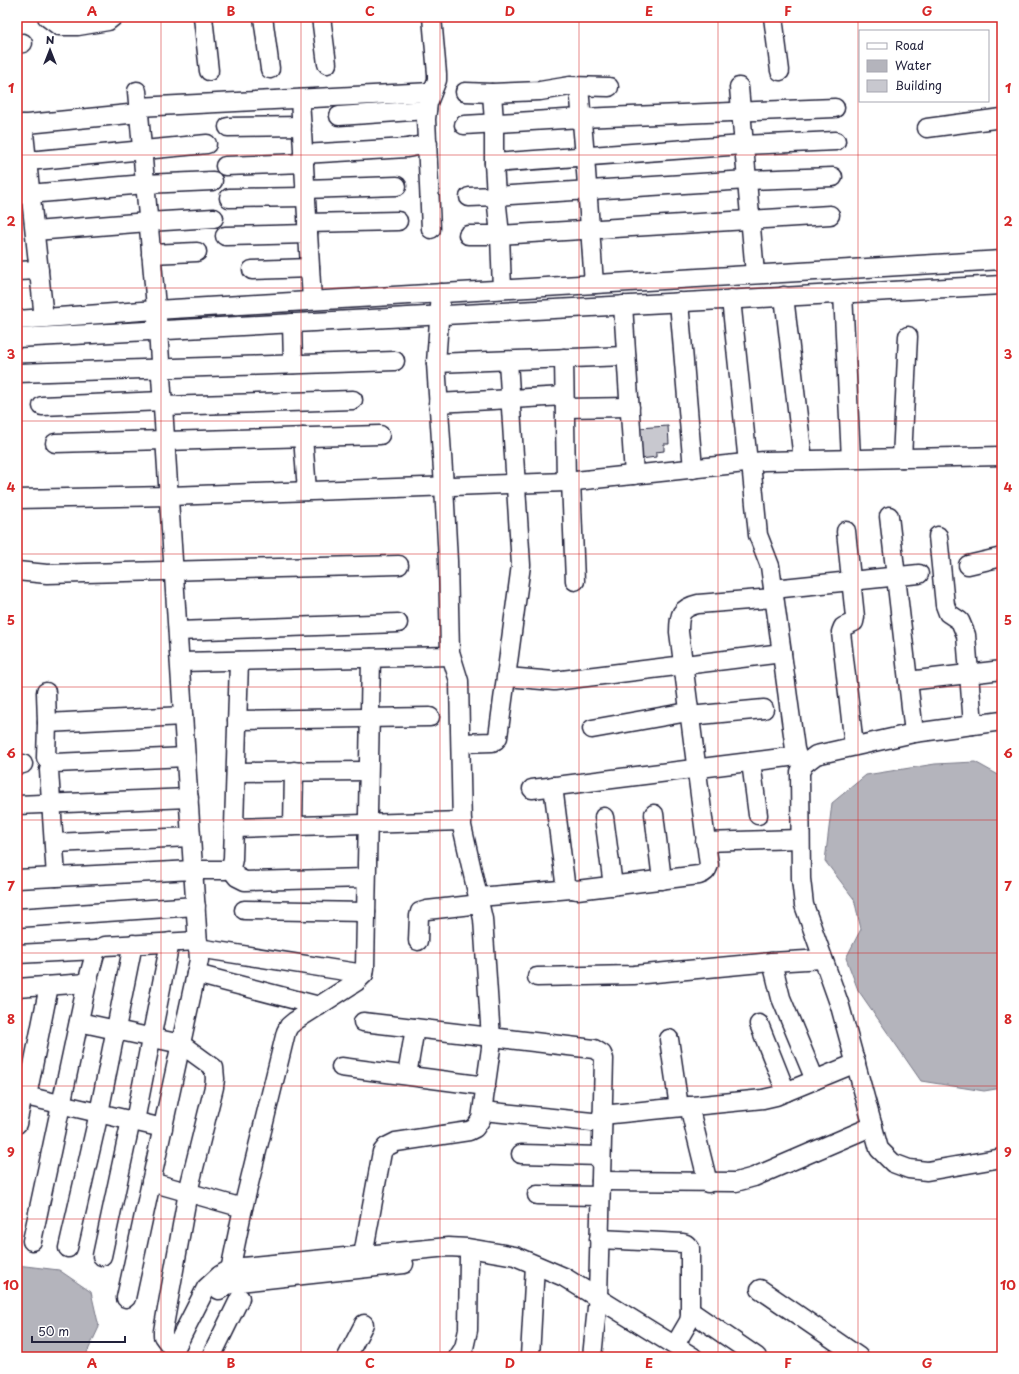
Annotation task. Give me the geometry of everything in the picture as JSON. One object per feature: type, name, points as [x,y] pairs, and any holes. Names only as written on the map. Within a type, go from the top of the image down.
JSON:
[{"type":"street","points":[[47,17],[59,26],[78,26],[108,21],[113,17]]},
{"type":"street","points":[[203,17],[210,71]]},
{"type":"street","points":[[263,17],[270,69]]},
{"type":"street","points":[[321,17],[327,64]]},
{"type":"street","points":[[431,229],[427,110],[428,103],[437,80],[432,17]]},
{"type":"street","points":[[773,17],[780,71]]},
{"type":"street","points":[[465,92],[492,93],[540,91],[570,86],[609,87]]},
{"type":"street","points":[[579,87],[586,157],[594,284]]},
{"type":"street","points":[[739,87],[755,274]]},
{"type":"street","points":[[44,318],[35,231],[24,195],[24,159],[20,124],[138,104],[300,99],[432,92]]},
{"type":"street","points":[[492,93],[494,163],[500,235],[502,289]]},
{"type":"street","points":[[300,99],[312,300]]},
{"type":"street","points":[[126,1298],[199,960],[158,330],[138,104]]},
{"type":"street","points":[[464,125],[494,122],[581,118],[835,108]]},
{"type":"street","points":[[339,116],[427,110]]},
{"type":"street","points":[[927,128],[1002,118]]},
{"type":"street","points":[[228,127],[302,126]]},
{"type":"street","points":[[494,163],[744,145],[836,141]]},
{"type":"street","points":[[24,159],[207,144]]},
{"type":"street","points":[[226,166],[407,148],[428,144]]},
{"type":"street","points":[[469,197],[587,191],[747,180],[833,177]]},
{"type":"street","points":[[24,195],[145,184],[213,181]]},
{"type":"street","points":[[229,198],[397,186]]},
{"type":"street","points":[[468,235],[500,235],[830,215]]},
{"type":"street","points":[[35,231],[214,218]]},
{"type":"street","points":[[224,236],[398,221]]},
{"type":"street","points":[[151,254],[198,252]]},
{"type":"street","points":[[17,320],[312,300],[1002,260]]},
{"type":"street","points":[[252,270],[310,268]]},
{"type":"street","points":[[17,271],[39,270]]},
{"type":"street","points":[[576,285],[577,308]]},
{"type":"street","points":[[17,338],[1002,285]]},
{"type":"street","points":[[363,1255],[382,1152],[386,1147],[396,1142],[469,1131],[476,1128],[479,1124],[483,1111],[491,1038],[483,919],[462,826],[459,681],[450,652],[448,561],[436,364],[441,293]]},
{"type":"street","points":[[843,293],[851,459]]},
{"type":"street","points":[[784,296],[803,460]]},
{"type":"street","points":[[731,299],[758,535],[770,566],[795,749],[800,760],[801,879],[804,905],[840,1006],[879,1149],[893,1163],[909,1169],[927,1171],[1002,1158]]},
{"type":"street","points":[[679,302],[693,468]]},
{"type":"street","points":[[623,305],[634,475]]},
{"type":"street","points":[[292,323],[293,364]]},
{"type":"street","points":[[902,458],[908,336]]},
{"type":"street","points":[[436,364],[626,356]]},
{"type":"street","points":[[564,358],[564,402],[575,581]]},
{"type":"street","points":[[17,373],[395,361]]},
{"type":"street","points":[[461,743],[492,742],[498,737],[521,565],[508,361]]},
{"type":"street","points":[[438,402],[510,398],[630,407]]},
{"type":"street","points":[[42,406],[353,400]]},
{"type":"street","points":[[55,443],[380,435]]},
{"type":"street","points":[[303,437],[307,491]]},
{"type":"street","points":[[17,499],[169,496],[568,482],[749,463],[803,460],[1002,456]]},
{"type":"street","points":[[889,516],[914,733]]},
{"type":"street","points":[[846,531],[855,620],[854,622],[843,627],[840,632],[854,746]]},
{"type":"street","points":[[938,536],[948,613],[960,622],[966,635],[973,725]]},
{"type":"street","points":[[968,565],[1002,557]]},
{"type":"street","points":[[17,571],[47,574],[400,565]]},
{"type":"street","points":[[418,941],[420,912],[428,910],[479,900],[571,889],[577,890],[613,886],[700,875],[704,873],[708,870],[709,865],[695,769],[679,624],[680,616],[684,610],[688,606],[698,604],[774,594],[852,581],[919,574]]},
{"type":"street","points":[[178,631],[398,623]]},
{"type":"street","points":[[507,677],[554,681],[782,653]]},
{"type":"street","points":[[180,662],[451,656]]},
{"type":"street","points":[[227,1285],[232,1268],[243,1208],[286,1032],[294,1021],[356,982],[364,974],[370,658]]},
{"type":"street","points":[[17,879],[193,870],[225,870],[230,868],[233,864],[239,661]]},
{"type":"street","points":[[908,680],[1002,670]]},
{"type":"street","points":[[46,692],[46,758],[52,764]]},
{"type":"street","points":[[592,729],[689,714],[764,709]]},
{"type":"street","points":[[47,723],[183,716]]},
{"type":"street","points":[[237,720],[430,717]]},
{"type":"street","points":[[532,789],[751,762],[800,760],[914,733],[1002,721]]},
{"type":"street","points":[[52,764],[186,757]]},
{"type":"street","points":[[751,762],[758,815]]},
{"type":"street","points":[[52,764],[49,770],[56,877]]},
{"type":"street","points":[[293,826],[294,771]]},
{"type":"street","points":[[236,772],[368,771]]},
{"type":"street","points":[[553,786],[565,882],[571,889]]},
{"type":"street","points":[[17,805],[189,798]]},
{"type":"street","points":[[654,814],[662,880]]},
{"type":"street","points":[[604,817],[613,886]]},
{"type":"street","points":[[234,828],[462,821]]},
{"type":"street","points":[[54,843],[191,837]]},
{"type":"street","points":[[706,842],[800,839]]},
{"type":"street","points":[[230,868],[237,877],[245,881],[366,878]]},
{"type":"street","points":[[17,918],[196,906]]},
{"type":"street","points":[[244,910],[366,912]]},
{"type":"street","points":[[17,954],[96,950],[106,946],[170,942],[198,944],[364,974]]},
{"type":"street","points":[[102,1256],[133,1121],[170,942]]},
{"type":"street","points":[[68,1248],[100,1113],[133,944]]},
{"type":"street","points":[[32,1241],[87,983],[96,950]]},
{"type":"street","points":[[537,977],[634,975],[772,962],[823,959]]},
{"type":"street","points":[[772,962],[781,998],[815,1080]]},
{"type":"street","points":[[196,974],[319,1006]]},
{"type":"street","points":[[17,988],[87,983]]},
{"type":"street","points":[[17,1124],[49,986]]},
{"type":"street","points":[[79,1022],[181,1044],[214,1068],[214,1087],[188,1192],[163,1331],[163,1336],[176,1355]]},
{"type":"street","points":[[363,1022],[594,1049],[602,1054],[604,1059],[598,1297],[592,1357]]},
{"type":"street","points":[[759,1024],[786,1092]]},
{"type":"street","points":[[407,1076],[415,1028]]},
{"type":"street","points":[[669,1039],[684,1107],[708,1183]]},
{"type":"street","points":[[483,1111],[602,1119],[684,1107],[763,1099],[786,1092],[856,1063]]},
{"type":"street","points":[[341,1067],[486,1086]]},
{"type":"street","points":[[23,1095],[163,1128]]},
{"type":"street","points":[[537,1195],[600,1188],[736,1182],[751,1178],[873,1126]]},
{"type":"street","points":[[521,1154],[601,1156]]},
{"type":"street","points":[[151,1182],[243,1208]]},
{"type":"street","points":[[599,1238],[686,1244],[690,1248],[689,1321],[675,1345]]},
{"type":"street","points":[[176,1355],[206,1288],[220,1275],[232,1268],[448,1247],[474,1253],[515,1256],[564,1277],[693,1357]]},
{"type":"street","points":[[176,1355],[214,1296],[227,1285],[239,1282],[454,1259],[474,1253]]},
{"type":"street","points":[[458,1357],[464,1348],[468,1330],[474,1253]]},
{"type":"street","points":[[530,1357],[536,1265]]},
{"type":"street","points":[[760,1289],[852,1355]]},
{"type":"street","points":[[211,1357],[240,1298]]},
{"type":"street","points":[[690,1311],[757,1357]]},
{"type":"street","points":[[347,1357],[364,1324]]},
{"type":"water","points":[[975,762],[1002,777],[1002,1088],[984,1091],[921,1081],[858,990],[846,958],[861,929],[854,899],[825,861],[832,803],[866,775],[935,764]]},
{"type":"water","points":[[17,1265],[59,1270],[91,1292],[99,1327],[85,1357],[17,1357]]},
{"type":"building","points":[[668,426],[669,444],[664,444],[664,451],[656,452],[656,457],[641,459],[638,428]]}]
